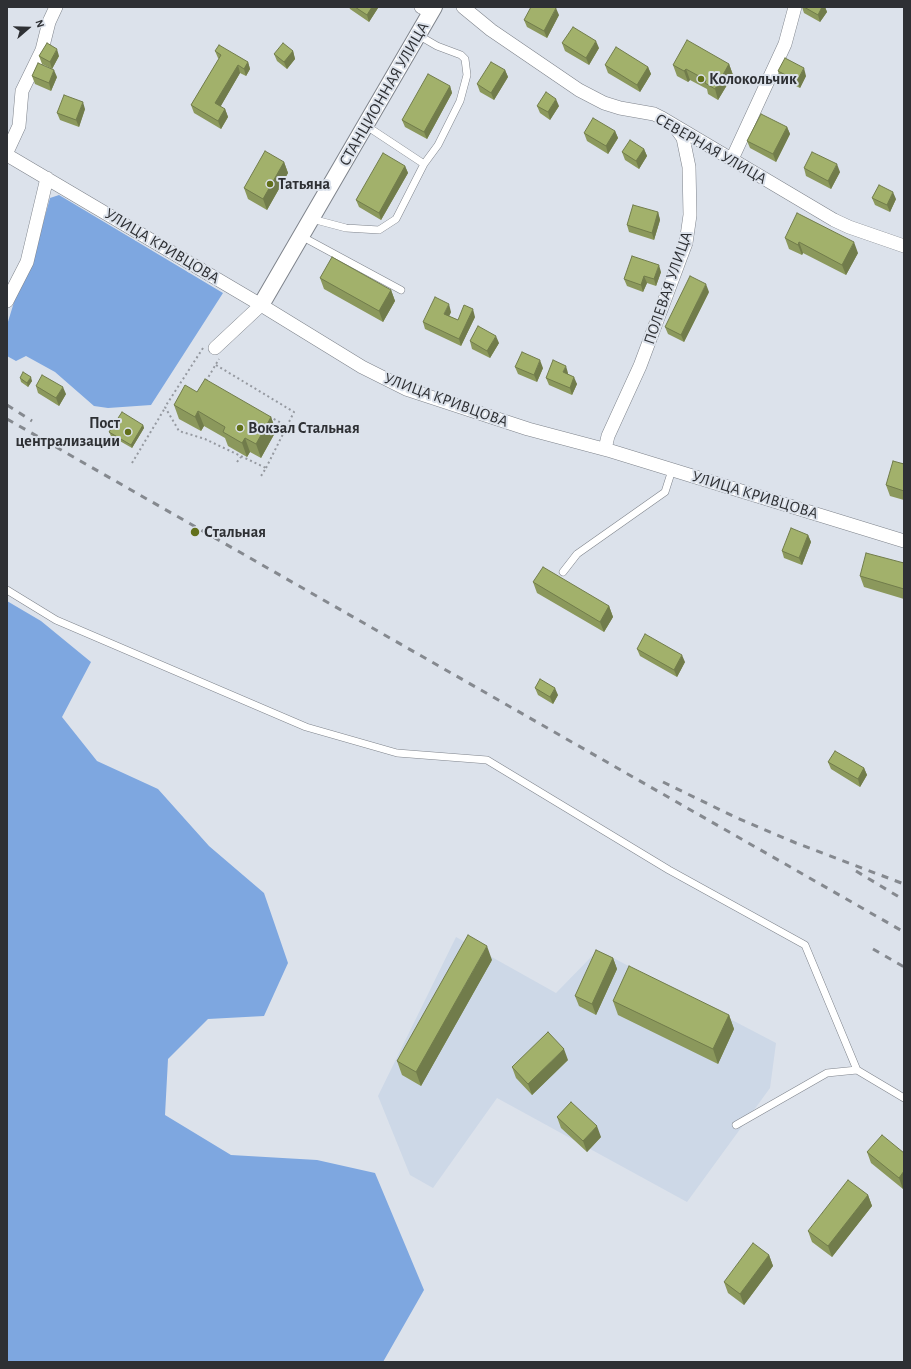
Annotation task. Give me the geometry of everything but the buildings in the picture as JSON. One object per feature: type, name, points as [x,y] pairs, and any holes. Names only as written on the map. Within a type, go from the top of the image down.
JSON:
[{"type":"street","points":[[7,152],[19,126],[22,91],[42,50],[49,22],[56,7]]},
{"type":"street","name":"СЕВЕРНАЯ УЛИЦА","points":[[463,7],[491,30],[579,90],[604,103],[620,108],[654,114],[839,222],[904,246]]},
{"type":"street","points":[[732,159],[785,44],[795,7]]},
{"type":"street","name":"СТАНЦИОННАЯ УЛИЦА","points":[[261,304],[312,219],[418,34],[428,9]]},
{"type":"street","name":"ПОЛЕВАЯ УЛИЦА","points":[[605,449],[608,436],[640,366],[675,275],[688,230],[690,215],[686,149],[680,132],[671,123]]},
{"type":"street","name":"УЛИЦА КРИВЦОВА","points":[[7,155],[261,304],[367,370],[406,388],[528,429],[605,449],[904,541]]},
{"type":"street","points":[[7,301],[28,262],[47,178]]},
{"type":"street","points":[[212,352],[261,304]]},
{"type":"lane","points":[[312,219],[346,228],[379,230],[396,219],[424,164],[438,145],[460,101],[467,75],[465,59],[461,55],[437,46],[418,34]]},
{"type":"lane","points":[[365,125],[424,164]]},
{"type":"lane","points":[[301,236],[401,290]]},
{"type":"lane","points":[[563,572],[576,554],[665,492],[672,470]]},
{"type":"lane","points":[[7,590],[56,620],[306,727],[397,753],[487,760],[669,870],[805,945],[856,1070]]},
{"type":"lane","points":[[736,1125],[827,1073],[856,1070],[904,1098]]},
{"type":"path","points":[[212,352],[215,365],[206,381],[213,385]]},
{"type":"path","points":[[132,463],[165,407],[212,352]]},
{"type":"path","points":[[215,365],[294,412],[261,476]]},
{"type":"path","points":[[165,407],[179,430],[205,439],[266,468]]},
{"type":"path","points":[[267,415],[287,426]]},
{"type":"path","points":[[237,462],[241,457]]},
{"type":"shaded area","points":[[59,195],[223,293],[151,405],[108,408],[94,406],[55,372],[26,356],[16,361],[7,356],[7,325],[18,289],[33,259],[50,198]]},
{"type":"shaded area","points":[[7,601],[41,621],[91,662],[62,717],[97,761],[158,789],[209,846],[264,893],[288,963],[264,1016],[208,1019],[168,1059],[165,1115],[231,1155],[317,1160],[375,1173],[424,1290],[383,1362],[7,1362]]},
{"type":"shaded area","points":[[456,937],[556,993],[598,950],[776,1043],[770,1088],[687,1202],[497,1098],[433,1188],[410,1175],[378,1096]]},
{"type":"railway","points":[[7,405],[32,421]]},
{"type":"railway","points":[[7,419],[904,932]]},
{"type":"railway","points":[[663,782],[735,817],[796,843],[904,884]]},
{"type":"railway","points":[[856,871],[904,900]]},
{"type":"railway","points":[[873,949],[904,967]]},
{"type":"place","name":"Колокольчик","points":[[701,79]]},
{"type":"place","name":"Татьяна","points":[[270,184]]},
{"type":"place","name":"Вокзал Стальная","points":[[240,428]]},
{"type":"place","name":"Пост централизации","points":[[128,432]]},
{"type":"place","name":"Стальная","points":[[195,532]]}]
